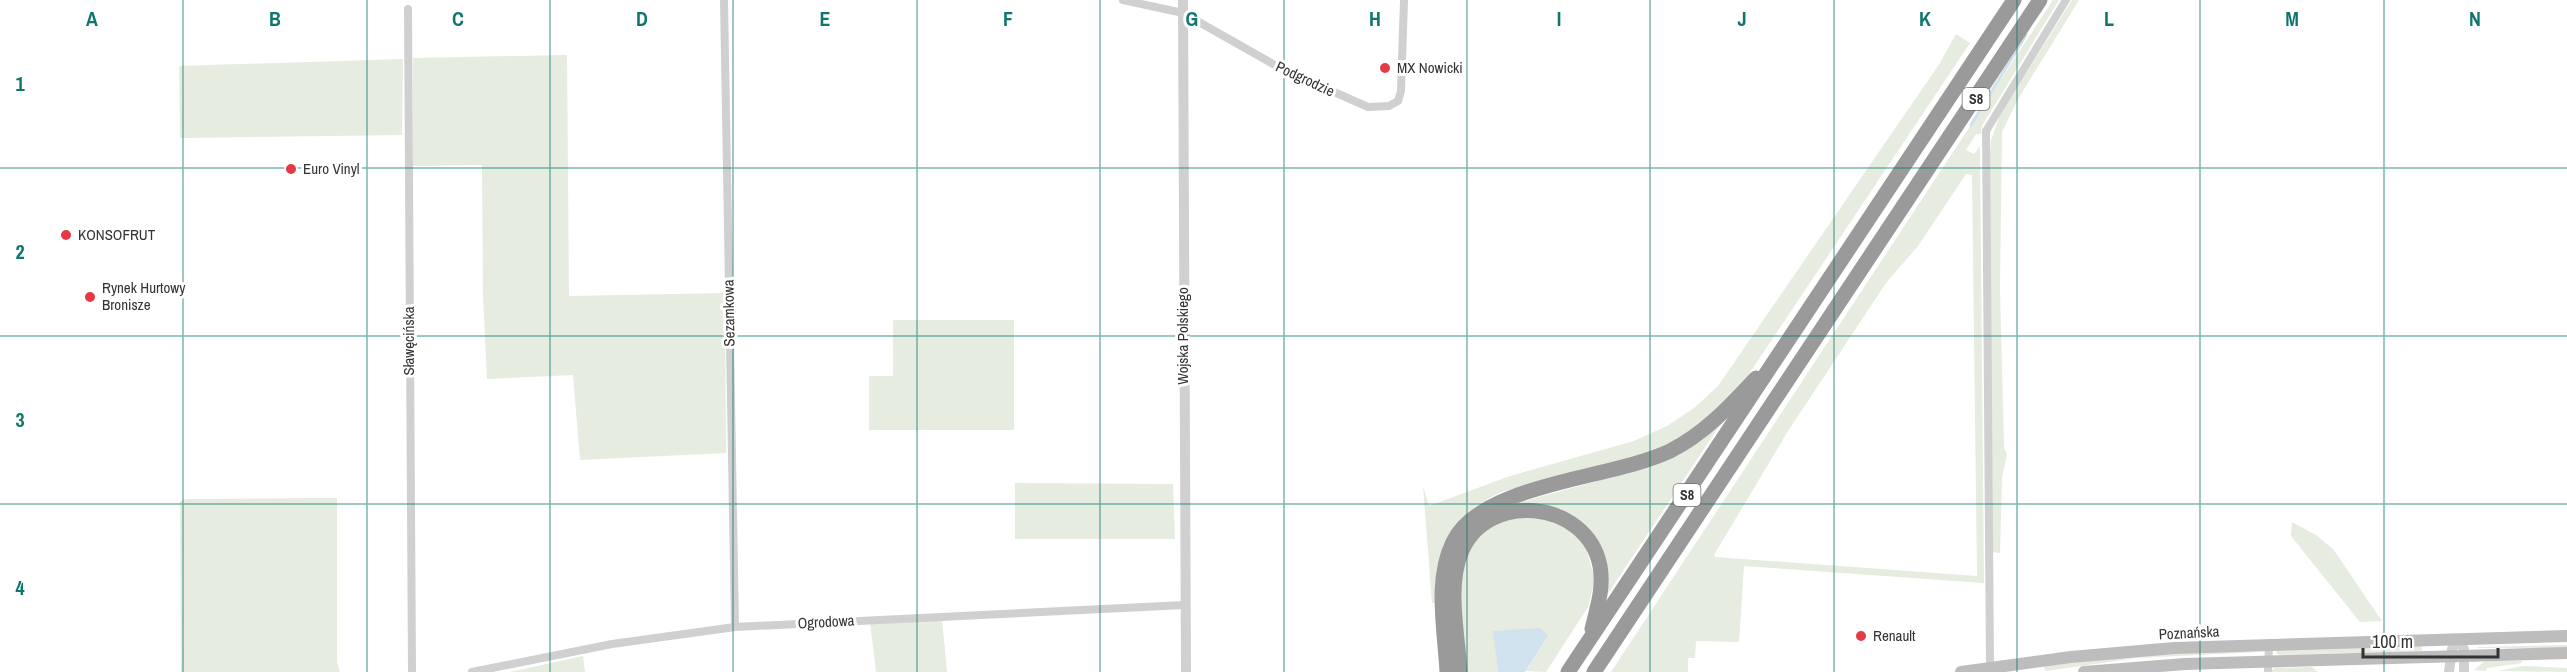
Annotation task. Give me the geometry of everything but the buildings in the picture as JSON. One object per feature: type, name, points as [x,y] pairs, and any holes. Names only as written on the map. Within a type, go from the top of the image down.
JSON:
[{"type":"highway","name":"S8","points":[[1568,672],[2014,0]]},
{"type":"highway","name":"S8","points":[[1594,672],[2040,0]]},
{"type":"highway","points":[[1447,672],[1444,575],[1453,542],[1469,521],[1495,503],[1628,467],[1670,451],[1717,418],[1785,348]]},
{"type":"highway","points":[[1460,672],[1455,585],[1461,553],[1478,527],[1490,518],[1507,513],[1536,510],[1559,516],[1584,535],[1594,549],[1601,583],[1589,641]]},
{"type":"main road","name":"Poznańska","points":[[1961,672],[2126,651],[2567,636]]},
{"type":"main road","name":"Poznańska","points":[[2084,672],[2269,667],[2419,656],[2567,653]]},
{"type":"street","name":"Sezamkowa","points":[[724,0],[735,627]]},
{"type":"street","name":"Podgrodzie","points":[[1123,0],[1183,13],[1280,68],[1368,107],[1389,106],[1398,101],[1401,90],[1404,0]]},
{"type":"street","name":"Wojska Polskiego","points":[[1183,0],[1186,672]]},
{"type":"street","points":[[1990,668],[1986,131],[2066,0]]},
{"type":"street","name":"Sławęcińska","points":[[408,9],[412,672]]},
{"type":"street","name":"Ogrodowa","points":[[472,672],[612,644],[735,627],[1184,605]]},
{"type":"street","points":[[2457,639],[2465,655],[2464,672]]},
{"type":"street","points":[[2449,672],[2451,655],[2457,639]]},
{"type":"street","points":[[2269,645],[2269,667]]},
{"type":"shaded area","points":[[2053,0],[2059,0],[1982,126],[1981,134],[1976,134],[1966,150],[1974,154],[1980,146],[1984,583],[1744,566],[1739,642],[1696,641],[1695,658],[1688,658],[1688,672],[1611,672]],"holes":[[[1966,174],[1972,175],[1977,576],[1715,557],[1714,555],[1788,431],[1886,283],[1918,246]]]},
{"type":"shaded area","points":[[2072,0],[2079,0],[2018,99],[2002,132],[2000,288],[2004,448],[2007,454],[2002,478],[2000,553],[1992,552],[1989,172],[1991,140],[2000,115]]},
{"type":"shaded area","points":[[1956,34],[1970,43],[1741,386],[1716,411],[1690,431],[1662,447],[1602,468],[1504,491],[1469,511],[1450,535],[1441,564],[1435,603],[1432,603],[1423,486],[1429,506],[1510,476],[1634,441],[1667,426],[1694,408],[1718,386],[1940,63]]},
{"type":"shaded area","points":[[567,55],[569,296],[725,293],[726,453],[580,460],[573,375],[487,379],[483,296],[482,165],[413,166],[413,58]]},
{"type":"shaded area","points":[[403,59],[402,135],[180,138],[179,66]]},
{"type":"shaded area","points":[[893,320],[1014,320],[1014,430],[869,430],[869,376],[893,376]]},
{"type":"shaded area","points":[[1722,422],[1605,598],[1593,548],[1584,525],[1561,509],[1542,505],[1514,504],[1608,478]]},
{"type":"shaded area","points":[[1015,483],[1173,484],[1175,539],[1015,539]]},
{"type":"shaded area","points":[[337,498],[337,662],[340,672],[181,672],[180,501],[187,499]]},
{"type":"shaded area","points":[[1536,514],[1571,529],[1585,545],[1595,579],[1588,607],[1546,672],[1526,671],[1548,636],[1494,631],[1498,672],[1466,672],[1462,632],[1462,585],[1465,563],[1473,543],[1485,528],[1503,518]]},
{"type":"shaded area","points":[[2292,522],[2316,535],[2333,549],[2382,621],[2360,622],[2291,536]]},
{"type":"shaded area","points":[[942,619],[947,672],[876,672],[870,622]]},
{"type":"shaded area","points":[[2421,645],[2422,651],[2279,655],[2276,653],[2277,650]]},
{"type":"shaded area","points":[[2567,645],[2567,648],[2477,648],[2478,647]]},
{"type":"shaded area","points":[[2260,652],[2136,658],[2046,671],[2044,668],[2131,656]]},
{"type":"shaded area","points":[[583,656],[585,672],[510,672]]},
{"type":"shaded area","points":[[2485,661],[2522,661],[2522,663],[2487,668],[2486,671],[2474,670]]},
{"type":"shaded area","points":[[2523,666],[2567,668],[2567,672],[2498,671]]},
{"type":"shaded area","points":[[2312,667],[2318,672],[2270,672],[2275,668]]},
{"type":"water","points":[[1540,628],[1548,636],[1525,672],[1498,672],[1493,631]]},
{"type":"waterway","points":[[1971,125],[2026,35]]},
{"type":"place","name":"MX Nowicki","points":[[1385,68]]},
{"type":"place","name":"Euro Vinyl","points":[[291,169]]},
{"type":"place","name":"KONSOFRUT","points":[[66,235]]},
{"type":"place","name":"Rynek Hurtowy Bronisze","points":[[90,297]]},
{"type":"place","name":"Renault","points":[[1861,636]]}]
